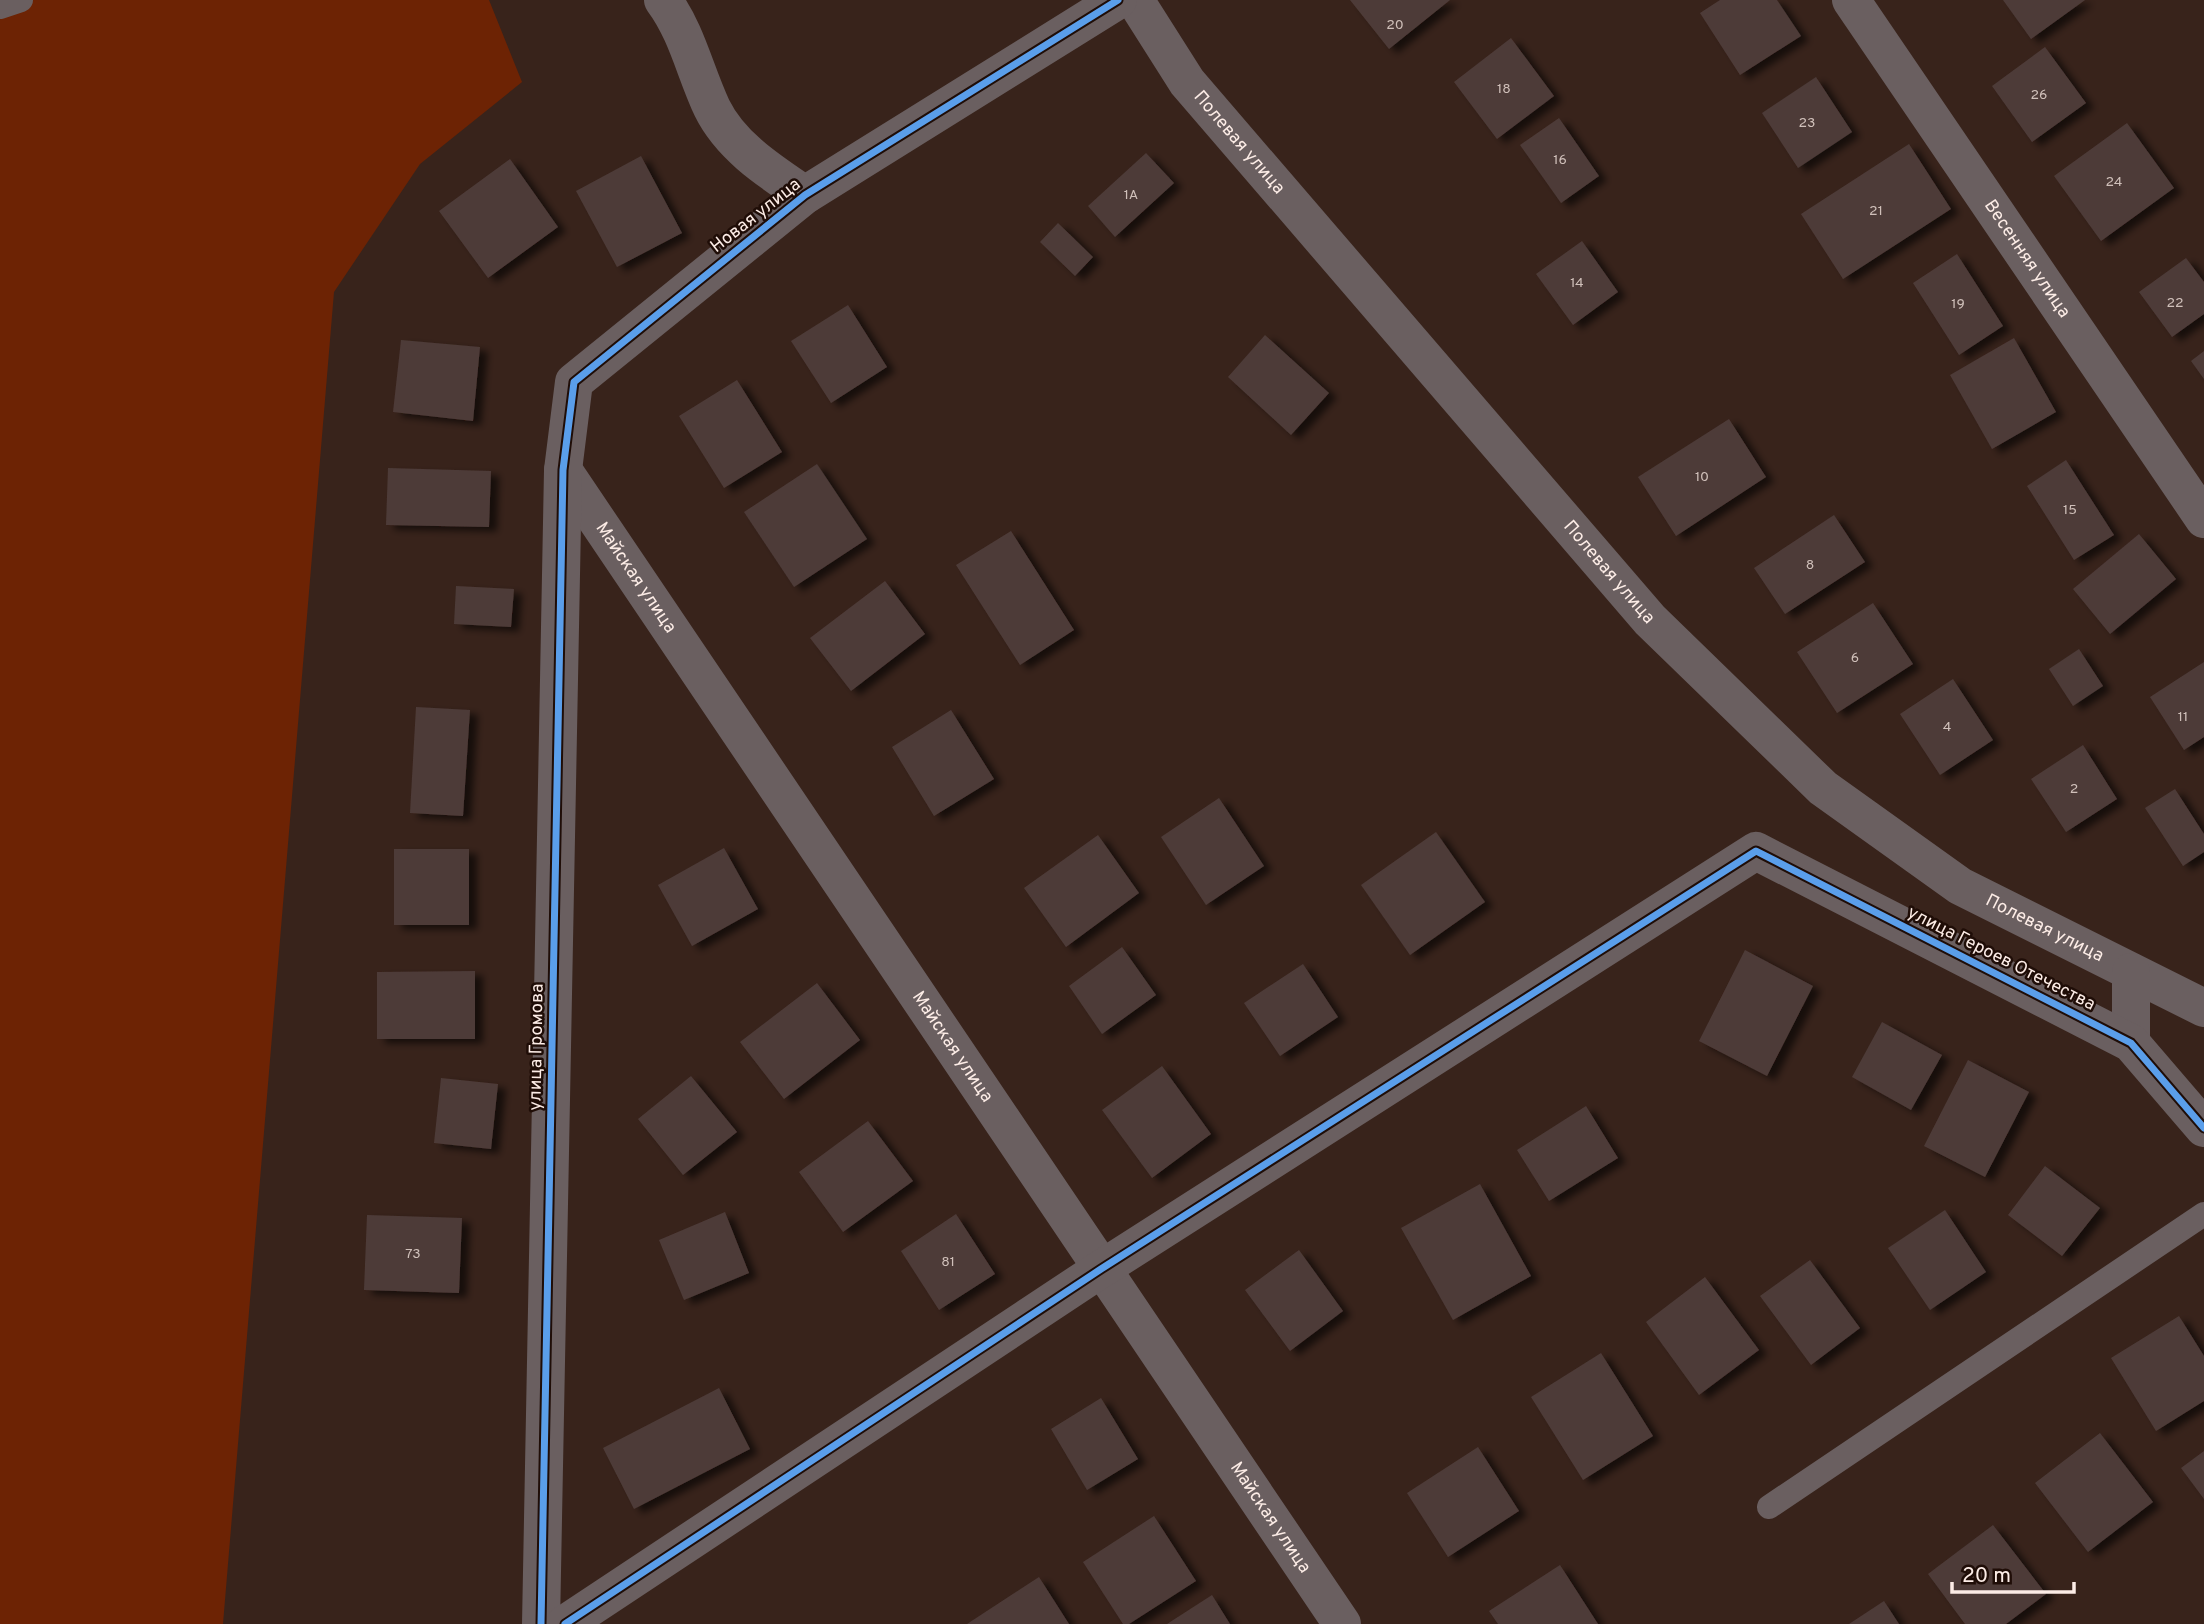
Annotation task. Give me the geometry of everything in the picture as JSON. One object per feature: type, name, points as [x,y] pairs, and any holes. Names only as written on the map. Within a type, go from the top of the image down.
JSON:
[{"type":"street","points":[[663,0],[676,17],[713,110],[736,141],[759,164],[805,195]]},
{"type":"street","name":"Новая улица","points":[[563,470],[574,382],[805,195],[1118,0]]},
{"type":"street","name":"Полевая улица","points":[[1135,0],[1187,82],[1650,620],[1824,788],[1960,886],[2204,1008]]},
{"type":"street","name":"Весенняя улица","points":[[1852,0],[2204,519]]},
{"type":"street","name":"Майская улица","points":[[563,470],[1342,1624]]},
{"type":"street","name":"улица Громова","points":[[541,1624],[563,470]]},
{"type":"street","name":"улица Героев Отечества","points":[[1101,1269],[1756,851],[2131,1043],[2204,1128]]},
{"type":"street","points":[[2131,972],[2131,1043]]},
{"type":"street","points":[[565,1624],[1101,1269]]},
{"type":"lane","points":[[0,7],[21,0]]},
{"type":"lane","points":[[1769,1507],[2204,1214]]},
{"type":"shaded area","points":[[0,0],[489,0],[522,82],[420,164],[334,292],[223,1624],[0,1624]]},
{"type":"building","points":[[1350,0],[1450,0],[1389,49]]},
{"type":"building","points":[[1720,0],[1777,0],[1801,36],[1740,75],[1700,13]]},
{"type":"building","points":[[2003,0],[2085,0],[2031,39]]},
{"type":"building","points":[[1511,38],[1554,96],[1497,139],[1454,82]]},
{"type":"building","points":[[2045,47],[2086,103],[2032,142],[1992,86]]},
{"type":"building","points":[[1816,77],[1852,132],[1798,168],[1762,113]]},
{"type":"building","points":[[1559,118],[1599,176],[1561,203],[1520,145]]},
{"type":"building","points":[[2127,123],[2174,188],[2101,241],[2054,176]]},
{"type":"building","points":[[1909,144],[1951,209],[1843,279],[1801,214]]},
{"type":"building","points":[[1146,153],[1174,183],[1115,237],[1088,206]]},
{"type":"building","points":[[641,156],[682,233],[617,267],[576,191]]},
{"type":"building","points":[[510,159],[558,227],[488,278],[439,211]]},
{"type":"building","points":[[1058,223],[1093,257],[1075,276],[1040,242]]},
{"type":"building","points":[[1582,241],[1618,292],[1573,325],[1536,274]]},
{"type":"building","points":[[1957,254],[2003,326],[1959,355],[1913,283]]},
{"type":"building","points":[[2186,258],[2204,282],[2204,314],[2172,337],[2139,292]]},
{"type":"building","points":[[848,305],[887,367],[831,403],[791,341]]},
{"type":"building","points":[[1265,335],[1329,393],[1291,435],[1228,377]]},
{"type":"building","points":[[2014,338],[2056,412],[1992,449],[1950,375]]},
{"type":"building","points":[[401,340],[480,347],[473,421],[393,412]]},
{"type":"building","points":[[2204,351],[2204,379],[2191,361]]},
{"type":"building","points":[[737,380],[782,452],[724,488],[679,416]]},
{"type":"building","points":[[1729,419],[1766,477],[1676,536],[1638,477]]},
{"type":"building","points":[[2066,460],[2114,535],[2074,560],[2027,486]]},
{"type":"building","points":[[817,464],[867,539],[794,587],[744,512]]},
{"type":"building","points":[[388,468],[491,471],[489,527],[386,525]]},
{"type":"building","points":[[1834,515],[1865,562],[1785,614],[1754,568]]},
{"type":"building","points":[[1011,531],[1074,630],[1020,665],[956,565]]},
{"type":"building","points":[[2139,534],[2176,579],[2110,634],[2073,589]]},
{"type":"building","points":[[885,581],[925,634],[851,691],[810,638]]},
{"type":"building","points":[[456,586],[514,589],[511,627],[454,624]]},
{"type":"building","points":[[1873,603],[1913,664],[1837,713],[1797,652]]},
{"type":"building","points":[[2079,649],[2103,686],[2073,706],[2049,669]]},
{"type":"building","points":[[2204,662],[2204,737],[2184,750],[2150,697]]},
{"type":"building","points":[[1953,679],[1993,740],[1940,775],[1900,714]]},
{"type":"building","points":[[416,707],[470,710],[463,816],[410,813]]},
{"type":"building","points":[[951,710],[994,779],[934,816],[892,747]]},
{"type":"building","points":[[2083,745],[2117,799],[2066,832],[2031,779]]},
{"type":"building","points":[[2175,789],[2204,834],[2204,852],[2183,866],[2145,808]]},
{"type":"building","points":[[1219,798],[1264,866],[1206,905],[1161,837]]},
{"type":"building","points":[[1436,832],[1485,902],[1410,955],[1361,885]]},
{"type":"building","points":[[1098,835],[1139,893],[1066,947],[1024,888]]},
{"type":"building","points":[[724,848],[758,909],[692,946],[658,885]]},
{"type":"building","points":[[394,849],[469,849],[469,925],[394,925]]},
{"type":"building","points":[[1122,947],[1156,995],[1102,1034],[1069,986]]},
{"type":"building","points":[[1745,950],[1813,986],[1767,1076],[1699,1041]]},
{"type":"building","points":[[1303,964],[1338,1017],[1280,1056],[1244,1003]]},
{"type":"building","points":[[475,971],[475,1039],[377,1039],[377,972]]},
{"type":"building","points":[[817,983],[860,1040],[784,1099],[740,1042]]},
{"type":"building","points":[[1882,1022],[1942,1055],[1911,1110],[1852,1077]]},
{"type":"building","points":[[1968,1060],[2029,1092],[1985,1177],[1924,1146]]},
{"type":"building","points":[[1162,1066],[1211,1134],[1152,1178],[1102,1110]]},
{"type":"building","points":[[691,1076],[737,1132],[683,1175],[638,1119]]},
{"type":"building","points":[[441,1078],[498,1084],[491,1149],[434,1143]]},
{"type":"building","points":[[1586,1106],[1618,1158],[1549,1201],[1517,1150]]},
{"type":"building","points":[[868,1121],[913,1181],[843,1232],[799,1172]]},
{"type":"building","points":[[2045,1166],[2100,1208],[2062,1256],[2008,1215]]},
{"type":"building","points":[[1480,1184],[1531,1276],[1453,1320],[1401,1228]]},
{"type":"building","points":[[1945,1210],[1986,1272],[1930,1310],[1888,1248]]},
{"type":"building","points":[[725,1212],[749,1273],[684,1300],[659,1240]]},
{"type":"building","points":[[956,1214],[995,1274],[939,1310],[901,1251]]},
{"type":"building","points":[[367,1215],[462,1218],[459,1293],[364,1290]]},
{"type":"building","points":[[1299,1250],[1343,1311],[1290,1351],[1245,1290]]},
{"type":"building","points":[[1810,1260],[1860,1328],[1811,1365],[1760,1296]]},
{"type":"building","points":[[1705,1277],[1759,1350],[1699,1395],[1646,1322]]},
{"type":"building","points":[[2179,1316],[2204,1356],[2204,1401],[2156,1431],[2111,1358]]},
{"type":"building","points":[[1601,1353],[1653,1436],[1583,1480],[1531,1397]]},
{"type":"building","points":[[719,1388],[750,1449],[634,1509],[603,1448]]},
{"type":"building","points":[[1101,1398],[1138,1459],[1087,1490],[1051,1429]]},
{"type":"building","points":[[2100,1433],[2153,1502],[2088,1552],[2035,1483]]},
{"type":"building","points":[[1478,1447],[1519,1511],[1448,1557],[1407,1493]]},
{"type":"building","points":[[2204,1451],[2204,1499],[2181,1468]]},
{"type":"building","points":[[1154,1516],[1196,1581],[1129,1624],[1123,1624],[1083,1562]]},
{"type":"building","points":[[1993,1525],[2046,1594],[2006,1624],[1965,1624],[1928,1574]]},
{"type":"building","points":[[1560,1565],[1598,1624],[1498,1624],[1489,1611]]},
{"type":"building","points":[[1039,1577],[1069,1624],[967,1624]]},
{"type":"building","points":[[1212,1595],[1230,1624],[1167,1624]]},
{"type":"building","points":[[1884,1601],[1899,1624],[1849,1624]]},
{"type":"cycle path","points":[[541,1624],[563,470],[574,382],[805,195],[1118,0]]},
{"type":"cycle path","points":[[565,1624],[1101,1269],[1756,851],[2131,1043],[2204,1128]]}]
